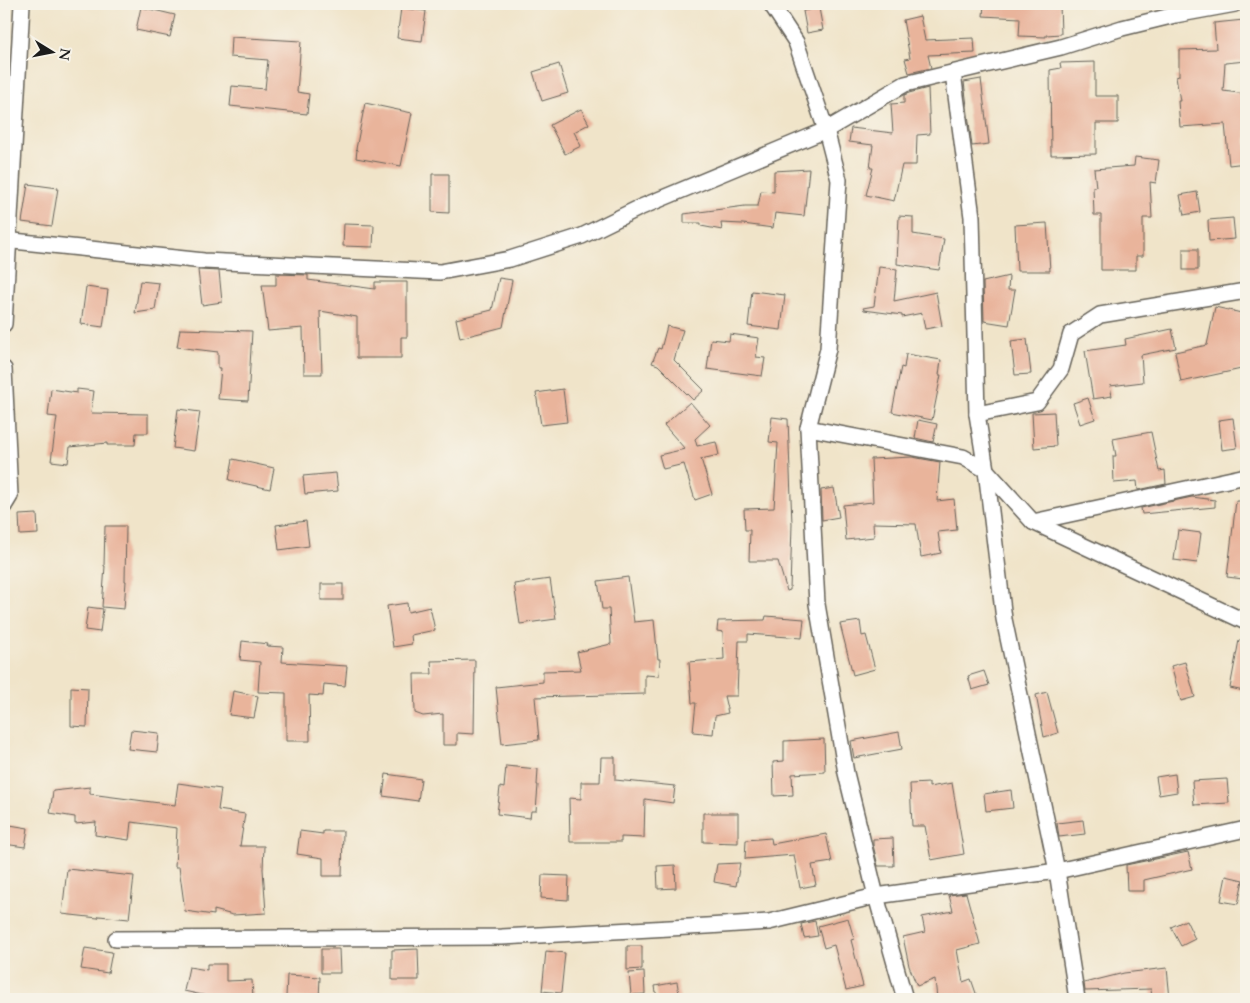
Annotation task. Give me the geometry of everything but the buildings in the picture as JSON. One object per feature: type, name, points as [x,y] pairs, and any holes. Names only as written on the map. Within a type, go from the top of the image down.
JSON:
[{"type":"street","points":[[4,324],[6,240],[22,4]]},
{"type":"street","points":[[771,4],[796,42],[826,130],[839,180],[828,349],[808,428],[816,604],[846,773],[876,896],[904,999]]},
{"type":"street","points":[[6,240],[204,261],[440,272],[510,259],[582,236],[639,208],[826,130],[905,84],[1061,47],[1122,28],[1175,15],[1236,4]]},
{"type":"street","points":[[953,73],[972,217],[977,414],[986,470],[1004,619],[1057,871],[1077,999]]},
{"type":"street","points":[[977,414],[1037,402],[1061,369],[1071,334],[1100,315],[1246,291]]},
{"type":"street","points":[[4,369],[10,496],[4,506]]},
{"type":"street","points":[[808,428],[963,457],[986,470],[1033,522],[1246,622]]},
{"type":"street","points":[[1033,522],[1246,476]]},
{"type":"street","points":[[116,940],[502,937],[769,922],[876,896],[1057,871],[1246,828]]}]
